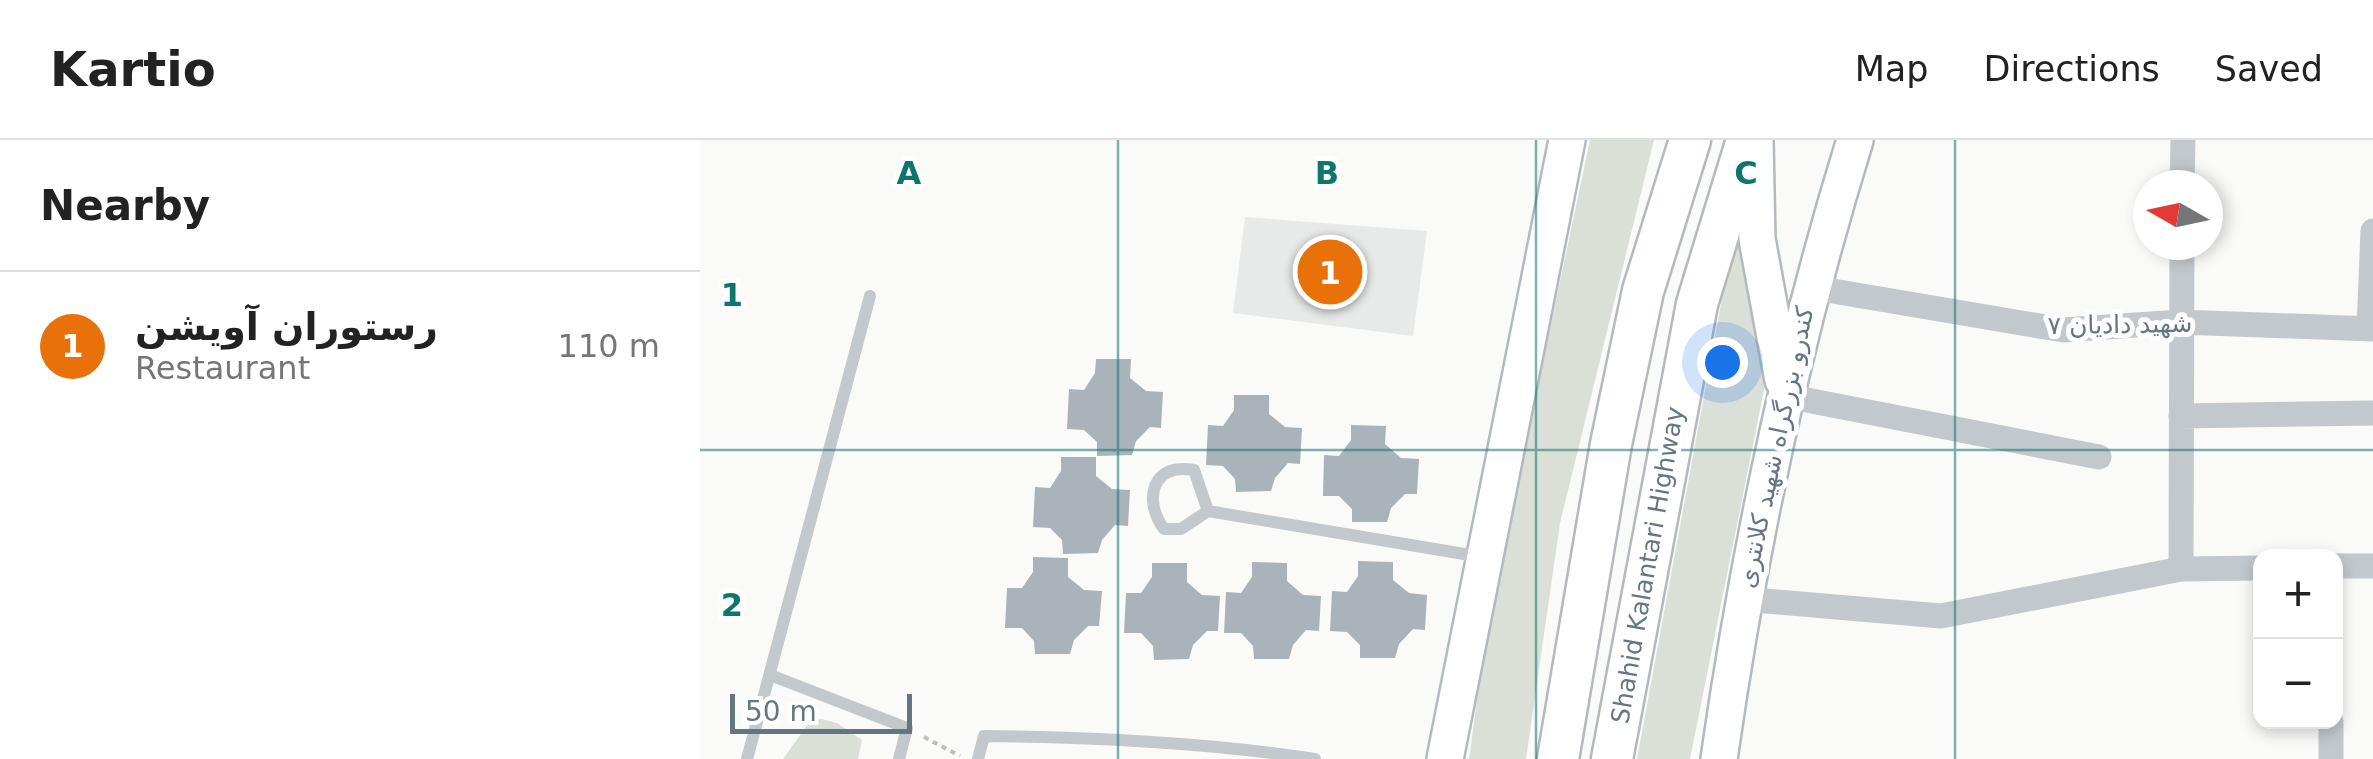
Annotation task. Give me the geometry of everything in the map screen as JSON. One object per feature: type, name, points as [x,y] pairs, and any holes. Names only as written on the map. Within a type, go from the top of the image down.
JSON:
[{"type":"highway","points":[[1558,759],[1610,444],[1643,291],[1690,140]]},
{"type":"highway","name":"Shahid Kalantari Highway","points":[[1612,759],[1697,304],[1747,140]]},
{"type":"main road","points":[[1445,759],[1567,140]]},
{"type":"main road","points":[[1755,140],[1758,240],[1786,396]]},
{"type":"main road","name":"کندرو بزرگراه شهید کلانتری","points":[[1719,759],[1742,599],[1809,287],[1855,140]]},
{"type":"street","points":[[2182,170],[2183,140]]},
{"type":"street","points":[[2371,329],[2373,231]]},
{"type":"street","points":[[2181,569],[2182,260]]},
{"type":"street","name":"شهید دادیان ۷","points":[[1809,287],[2063,330],[2180,322],[2371,329]]},
{"type":"street","points":[[1786,396],[2099,456]]},
{"type":"street","points":[[2182,416],[2373,413]]},
{"type":"street","points":[[2343,566],[2373,566]]},
{"type":"street","points":[[1742,599],[1941,616],[2181,569],[2253,568]]},
{"type":"street","points":[[2330,759],[2331,729]]},
{"type":"lane","points":[[748,759],[870,296]]},
{"type":"lane","points":[[1208,511],[1194,470],[1178,467],[1159,476],[1150,495],[1154,515],[1164,529],[1181,529],[1208,511],[1484,558]]},
{"type":"lane","points":[[770,676],[907,728],[898,759]]},
{"type":"lane","points":[[978,759],[984,736],[1100,737],[1230,746],[1315,759]]},
{"type":"path","points":[[907,728],[965,759]]},
{"type":"shaded area","points":[[1590,140],[1654,140],[1560,523],[1526,759],[1469,759],[1488,622]]},
{"type":"shaded area","points":[[1245,217],[1427,231],[1413,336],[1233,313]]},
{"type":"shaded area","points":[[1736,223],[1765,385],[1690,759],[1637,759]]},
{"type":"shaded area","points":[[813,717],[837,723],[862,740],[858,759],[783,759]]},
{"type":"building","points":[[1096,359],[1131,359],[1130,378],[1146,391],[1163,392],[1161,428],[1150,427],[1136,441],[1132,455],[1097,456],[1097,442],[1084,430],[1067,429],[1069,389],[1084,390],[1095,373]]},
{"type":"building","points":[[1234,395],[1269,395],[1269,414],[1285,427],[1302,428],[1300,464],[1288,463],[1275,478],[1271,491],[1236,492],[1235,479],[1223,466],[1206,465],[1208,425],[1223,426],[1234,410]]},
{"type":"building","points":[[1351,425],[1386,426],[1385,444],[1401,458],[1419,459],[1417,494],[1405,494],[1391,508],[1387,522],[1352,522],[1352,509],[1339,496],[1323,496],[1324,455],[1339,456],[1351,440]]},
{"type":"building","points":[[1061,457],[1096,457],[1096,476],[1112,489],[1130,490],[1128,526],[1115,525],[1102,540],[1098,553],[1063,554],[1062,540],[1050,528],[1033,527],[1035,487],[1050,488],[1061,471]]},
{"type":"building","points":[[1033,557],[1068,558],[1068,577],[1084,590],[1102,591],[1099,626],[1088,626],[1074,640],[1070,654],[1035,654],[1034,641],[1022,628],[1005,628],[1007,588],[1022,588],[1033,572]]},
{"type":"building","points":[[1358,561],[1393,562],[1393,580],[1409,593],[1427,595],[1425,630],[1413,629],[1399,644],[1395,658],[1360,658],[1360,645],[1347,632],[1330,631],[1332,591],[1347,592],[1358,576]]},
{"type":"building","points":[[1252,562],[1287,563],[1287,581],[1303,595],[1321,596],[1319,631],[1306,630],[1293,645],[1289,659],[1254,659],[1253,646],[1241,633],[1224,633],[1226,592],[1241,593],[1252,577]]},
{"type":"building","points":[[1152,563],[1187,563],[1187,582],[1202,595],[1220,596],[1218,631],[1207,631],[1193,645],[1189,659],[1154,660],[1153,646],[1141,633],[1124,633],[1126,593],[1141,593],[1152,577]]},
{"type":"place","name":"رستوران آویشن","points":[[1330,272]]}]
